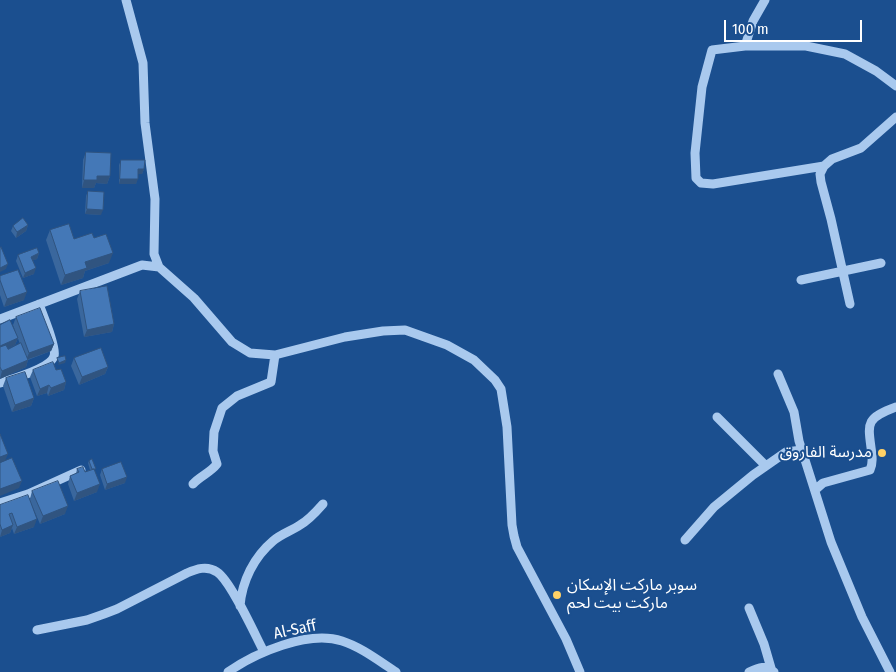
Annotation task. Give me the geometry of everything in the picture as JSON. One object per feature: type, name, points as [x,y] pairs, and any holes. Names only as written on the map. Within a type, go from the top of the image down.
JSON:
[{"type":"street","points":[[126,0],[143,63],[145,123],[155,199],[154,254],[160,267],[194,298],[232,342],[250,353],[275,355],[345,337],[383,331],[405,330],[447,345],[474,360],[495,380],[501,389],[507,427],[514,536],[566,639],[580,672]]},
{"type":"street","points":[[745,46],[751,26],[765,0]]},
{"type":"street","points":[[824,166],[713,184],[701,183],[696,178],[695,153],[702,87],[712,50],[745,46],[806,46],[845,54],[876,71],[896,86]]},
{"type":"street","points":[[850,304],[820,174],[824,166],[832,160],[861,148],[896,118]]},
{"type":"street","points":[[1,315],[39,304],[142,265],[154,254]]},
{"type":"street","points":[[801,280],[881,263]]},
{"type":"street","points":[[142,265],[160,267]]},
{"type":"street","points":[[0,384],[38,369],[49,363],[54,356],[54,348],[39,304]]},
{"type":"street","points":[[193,484],[200,476],[210,472],[217,464],[213,450],[214,432],[222,408],[237,396],[271,382],[275,355]]},
{"type":"street","points":[[778,374],[794,412],[802,450],[831,542],[862,617],[890,672]]},
{"type":"street","points":[[815,490],[823,483],[870,470],[873,464],[869,435],[870,423],[876,414],[896,407]]},
{"type":"street","points":[[716,417],[766,466]]},
{"type":"street","points":[[685,540],[714,507],[786,452],[798,435]]},
{"type":"street","points":[[786,452],[802,450]]},
{"type":"street","points":[[0,503],[28,494],[81,470]]},
{"type":"street","points":[[240,606],[246,578],[265,549],[274,540],[311,517],[323,504]]},
{"type":"street","points":[[37,630],[87,620],[110,612],[197,569],[207,568],[217,572],[240,606],[264,652]]},
{"type":"street","points":[[749,608],[773,670]]},
{"type":"street","name":"Al-Saff","points":[[228,672],[264,652],[304,640],[324,638],[341,641],[369,655],[396,672]]},
{"type":"street","points":[[749,672],[765,667],[773,670]]},
{"type":"building","points":[[86,152],[111,153],[110,176],[97,176],[97,180],[84,180]]},
{"type":"building","points":[[121,160],[145,160],[144,169],[138,169],[138,179],[120,179]]},
{"type":"building","points":[[88,191],[104,192],[103,210],[87,209]]},
{"type":"building","points":[[23,218],[28,225],[17,232],[13,226]]},
{"type":"building","points":[[69,224],[74,239],[92,233],[94,238],[106,234],[113,253],[85,262],[87,268],[65,275],[50,230]]},
{"type":"building","points":[[0,248],[8,264],[0,268]]},
{"type":"building","points":[[37,248],[39,253],[31,257],[36,268],[25,273],[18,255]]},
{"type":"building","points":[[18,270],[27,292],[7,299],[0,276]]},
{"type":"building","points":[[107,286],[114,324],[87,330],[80,291]]},
{"type":"building","points":[[40,308],[54,344],[29,353],[16,317]]},
{"type":"building","points":[[10,320],[18,338],[0,346],[0,325]]},
{"type":"building","points":[[21,343],[28,360],[2,371],[0,367],[0,347],[6,345],[8,349]]},
{"type":"building","points":[[101,348],[108,367],[82,377],[74,358]]},
{"type":"building","points":[[65,356],[66,360],[59,363],[57,358]]},
{"type":"building","points":[[53,362],[56,370],[61,369],[66,382],[51,388],[49,385],[40,389],[33,370]]},
{"type":"building","points":[[25,372],[34,398],[15,405],[6,378]]},
{"type":"building","points":[[0,434],[8,454],[0,457]]},
{"type":"building","points":[[12,458],[22,481],[0,489],[0,463]]},
{"type":"building","points":[[92,459],[96,469],[92,469],[89,461]]},
{"type":"building","points":[[121,462],[127,477],[107,484],[102,469]]},
{"type":"building","points":[[83,467],[85,472],[94,469],[100,484],[77,493],[70,476],[79,472],[77,469]]},
{"type":"building","points":[[58,481],[68,506],[43,516],[32,491]]},
{"type":"building","points":[[28,495],[37,519],[17,527],[12,513],[9,514],[13,525],[2,530],[0,524],[0,505]]},
{"type":"place","name":"مدرسة الفاروق","points":[[882,453]]},
{"type":"place","name":"سوبر ماركت الإسكان ماركت بيت لحم","points":[[557,595]]}]
